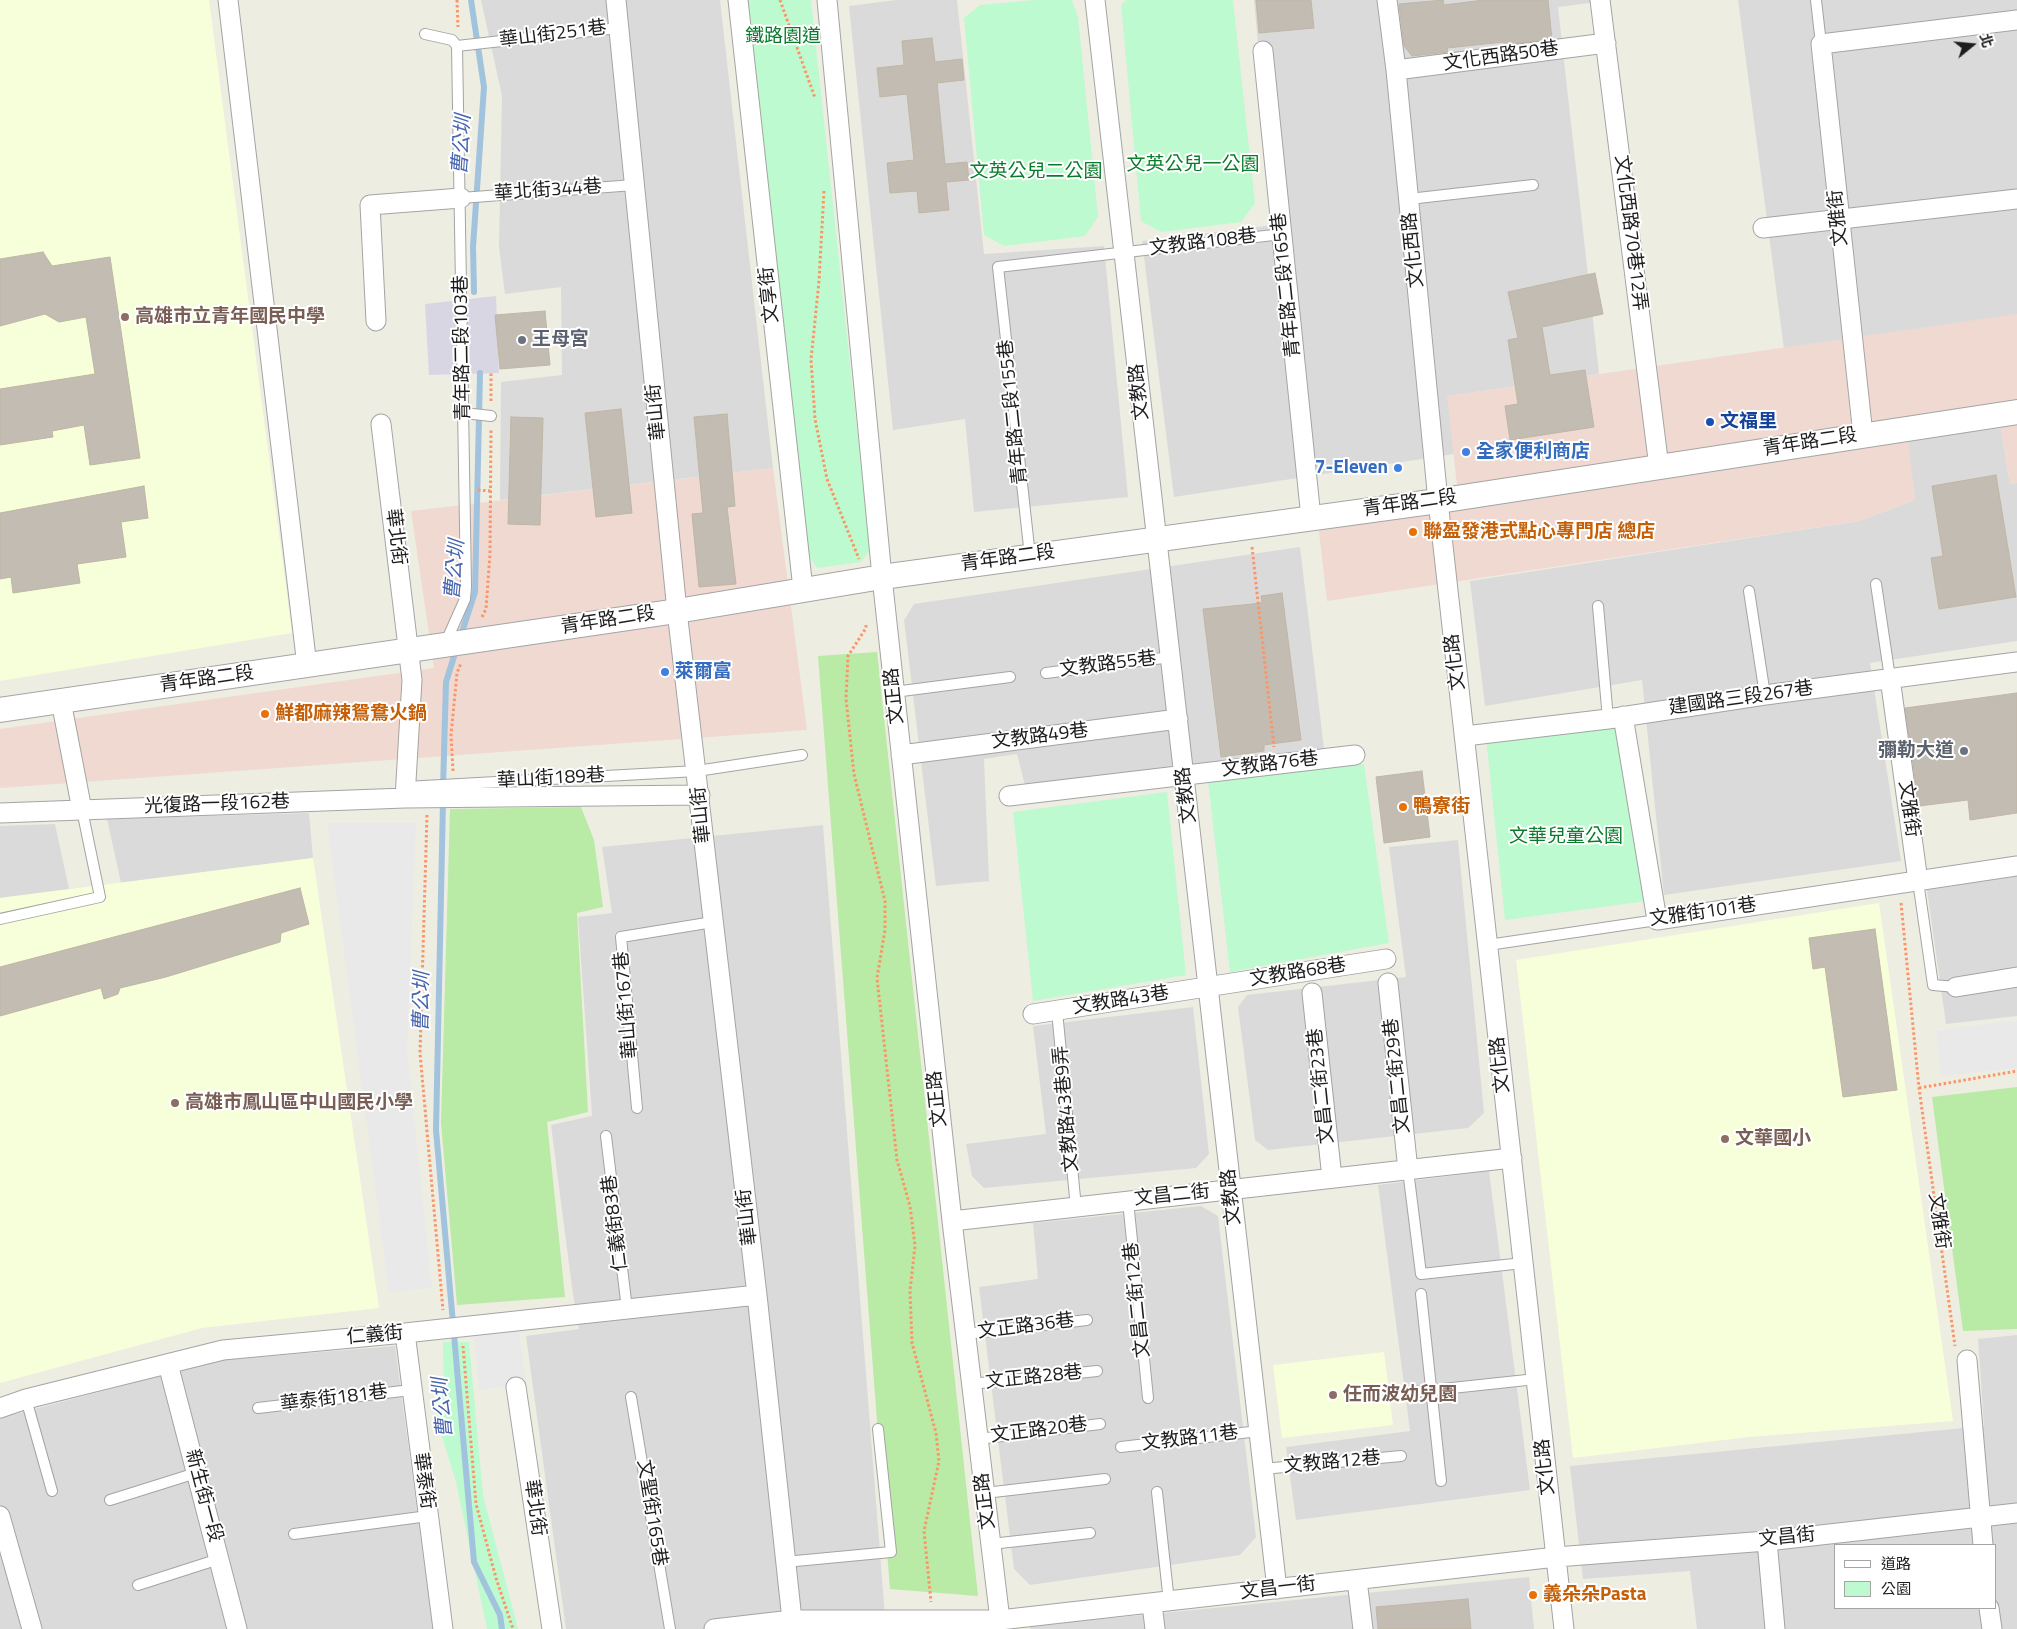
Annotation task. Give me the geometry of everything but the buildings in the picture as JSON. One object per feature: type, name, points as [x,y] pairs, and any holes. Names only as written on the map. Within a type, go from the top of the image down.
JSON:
[{"type":"street","points":[[228,0],[307,666]]},
{"type":"street","name":"華山街","points":[[616,0],[677,611],[700,795],[793,1624]]},
{"type":"street","name":"文享街","points":[[738,0],[803,589]]},
{"type":"street","points":[[827,0],[882,577]]},
{"type":"street","name":"文教路","points":[[1095,0],[1277,1589]]},
{"type":"street","name":"文化西路","points":[[1387,0],[1396,70],[1438,501]]},
{"type":"street","name":"文化西路70巷12弄","points":[[1600,0],[1659,467]]},
{"type":"street","points":[[1821,44],[2017,20]]},
{"type":"street","name":"文化西路50巷","points":[[1396,70],[1606,43]]},
{"type":"street","name":"文雅街","points":[[1821,44],[1862,435]]},
{"type":"street","name":"青年路二段165巷","points":[[1264,51],[1311,518]]},
{"type":"street","points":[[376,321],[370,205],[463,198]]},
{"type":"street","points":[[1763,228],[2017,198]]},
{"type":"street","name":"青年路二段","points":[[0,710],[677,611],[882,577],[1438,501],[2017,412]]},
{"type":"street","name":"華北街","points":[[381,424],[410,651],[412,680],[405,792]]},
{"type":"street","name":"文化路","points":[[1438,501],[1564,1629]]},
{"type":"street","name":"文正路","points":[[882,577],[952,1222],[1000,1620]]},
{"type":"street","name":"建國路三段267巷","points":[[1465,736],[2017,662]]},
{"type":"street","name":"文雅街","points":[[1890,678],[1918,881]]},
{"type":"street","points":[[61,701],[82,810]]},
{"type":"street","points":[[1616,717],[1657,920]]},
{"type":"street","name":"文教路49巷","points":[[901,755],[1178,719]]},
{"type":"street","name":"文教路76巷","points":[[1009,796],[1355,755]]},
{"type":"street","name":"光復路一段162巷","points":[[0,813],[405,792],[431,794],[453,789],[700,795]]},
{"type":"street","name":"文雅街101巷","points":[[1657,920],[2017,866]]},
{"type":"street","name":"文教路68巷","points":[[1209,987],[1386,959]]},
{"type":"street","points":[[1956,987],[2017,977]]},
{"type":"street","name":"文昌二街29巷","points":[[1388,983],[1408,1170]]},
{"type":"street","name":"文教路43巷","points":[[1033,1014],[1209,987]]},
{"type":"street","name":"文昌二街23巷","points":[[1312,993],[1332,1178]]},
{"type":"street","name":"文昌二街","points":[[952,1222],[1512,1158]]},
{"type":"street","name":"仁義街","points":[[0,1408],[26,1399],[223,1350],[405,1333],[757,1295]]},
{"type":"street","name":"華泰街","points":[[405,1333],[443,1629]]},
{"type":"street","points":[[1967,1360],[1983,1544]]},
{"type":"street","name":"新生街一段","points":[[168,1364],[237,1629]]},
{"type":"street","name":"華北街","points":[[516,1387],[552,1629]]},
{"type":"street","name":"文昌街","points":[[1556,1557],[1766,1541],[2017,1513]]},
{"type":"street","points":[[0,1516],[32,1629]]},
{"type":"street","points":[[1766,1541],[1775,1629]]},
{"type":"street","name":"文昌一街","points":[[714,1629],[793,1624],[1000,1620],[1556,1557]]},
{"type":"street","points":[[1357,1580],[1363,1629]]},
{"type":"street","points":[[1155,1629],[1161,1603]]},
{"type":"street","points":[[1990,1609],[1992,1629]]},
{"type":"lane","name":"文雅街","points":[[1816,0],[1821,44]]},
{"type":"lane","name":"華山街251巷","points":[[462,45],[618,28]]},
{"type":"lane","points":[[425,34],[452,40],[462,45]]},
{"type":"lane","name":"青年路二段103巷","points":[[456,644],[466,587],[462,45]]},
{"type":"lane","name":"華北街344巷","points":[[463,198],[634,184]]},
{"type":"lane","points":[[1409,199],[1533,185]]},
{"type":"lane","name":"文教路108巷","points":[[998,267],[1282,234]]},
{"type":"lane","name":"青年路二段155巷","points":[[998,267],[1030,556]]},
{"type":"lane","points":[[464,413],[491,416]]},
{"type":"lane","points":[[1876,584],[1890,678]]},
{"type":"lane","points":[[1749,591],[1765,695]]},
{"type":"lane","points":[[1598,606],[1616,717]]},
{"type":"lane","name":"文教路55巷","points":[[1046,673],[1171,657]]},
{"type":"lane","points":[[894,692],[1010,677]]},
{"type":"lane","name":"華山街189巷","points":[[453,789],[696,771],[802,755]]},
{"type":"lane","points":[[0,919],[100,897],[82,810]]},
{"type":"lane","points":[[1918,881],[1933,985],[1956,987]]},
{"type":"lane","name":"文雅街101巷","points":[[1488,944],[1657,920]]},
{"type":"lane","name":"華山街167巷","points":[[636,1108],[621,937],[714,922]]},
{"type":"lane","name":"文教路43巷9弄","points":[[1057,1011],[1076,1208]]},
{"type":"lane","name":"仁義街83巷","points":[[606,1136],[627,1309]]},
{"type":"lane","points":[[1408,1170],[1420,1274],[1523,1263]]},
{"type":"lane","name":"文昌二街12巷","points":[[1128,1201],[1148,1398]]},
{"type":"lane","points":[[1421,1294],[1441,1481]]},
{"type":"lane","name":"文正路36巷","points":[[965,1334],[1088,1320]]},
{"type":"lane","name":"文正路28巷","points":[[971,1384],[1097,1371]]},
{"type":"lane","points":[[1396,1394],[1536,1379]]},
{"type":"lane","name":"華泰街181巷","points":[[258,1408],[411,1390]]},
{"type":"lane","name":"文聖街165巷","points":[[631,1397],[670,1629]]},
{"type":"lane","points":[[26,1399],[52,1491]]},
{"type":"lane","name":"文正路20巷","points":[[978,1439],[1100,1424]]},
{"type":"lane","points":[[785,1562],[890,1552],[878,1429]]},
{"type":"lane","name":"文教路11巷","points":[[1121,1447],[1259,1431]]},
{"type":"lane","name":"文教路12巷","points":[[1263,1469],[1401,1456]]},
{"type":"lane","points":[[110,1500],[196,1473]]},
{"type":"lane","points":[[985,1493],[1105,1479]]},
{"type":"lane","points":[[1157,1492],[1161,1603]]},
{"type":"lane","points":[[294,1534],[428,1516]]},
{"type":"lane","points":[[990,1544],[1090,1532]]},
{"type":"lane","points":[[138,1586],[219,1559]]},
{"type":"path","points":[[457,0],[462,45]]},
{"type":"path","points":[[780,0],[818,107]]},
{"type":"path","points":[[824,187],[819,281],[811,360],[815,420],[827,479],[858,556]]},
{"type":"path","points":[[453,789],[451,735],[458,674],[456,644],[486,609],[490,554],[491,372]]},
{"type":"path","points":[[1250,526],[1276,764]]},
{"type":"path","points":[[866,628],[848,656],[846,699],[854,774],[885,901],[885,930],[877,978],[897,1160],[910,1206],[915,1246],[910,1291],[912,1343],[936,1433],[939,1461],[924,1531],[932,1610]]},
{"type":"path","points":[[431,794],[420,1053],[476,1504],[496,1578],[513,1629]]},
{"type":"path","name":"文雅街","points":[[1899,885],[1919,1088],[1957,1362],[1967,1360]]},
{"type":"path","points":[[1919,1088],[2017,1071]]},
{"type":"shaded area","name":"高雄市立青年國民中學","points":[[0,0],[209,0],[292,633],[0,681]]},
{"type":"shaded area","points":[[481,0],[720,0],[773,468],[500,500],[501,382],[562,375],[561,287],[505,294],[499,247],[502,96]]},
{"type":"shaded area","points":[[896,0],[957,0],[984,254],[1104,246],[1128,497],[974,512],[965,419],[893,430],[849,6]]},
{"type":"shaded area","points":[[1254,0],[1613,0],[1558,7],[1599,374],[1448,396],[1454,454],[1174,497],[1142,241],[1274,225]]},
{"type":"shaded area","points":[[1738,0],[2017,0],[2017,316],[1784,349]]},
{"type":"shaded area","points":[[496,296],[499,373],[429,375],[425,304]]},
{"type":"shaded area","points":[[2017,314],[2017,483],[2010,484],[2001,428],[1908,440],[1915,500],[1859,521],[1327,601],[1318,523],[1459,503],[1447,396]]},
{"type":"shaded area","points":[[2001,428],[2010,484],[2017,483],[2017,641],[1870,663],[1901,861],[1664,895],[1642,680],[1485,706],[1470,581],[1859,521],[1915,500],[1907,440]]},
{"type":"shaded area","points":[[773,468],[807,730],[0,788],[0,729],[434,668],[411,511]]},
{"type":"shaded area","points":[[1300,547],[1324,749],[1152,772],[1025,785],[1017,754],[984,759],[989,881],[936,886],[904,620],[914,604]]},
{"type":"shaded area","points":[[309,813],[313,858],[121,883],[107,819]]},
{"type":"shaded area","points":[[327,823],[416,823],[407,1051],[432,1288],[389,1292]]},
{"type":"shaded area","points":[[55,824],[69,889],[0,898],[0,826]]},
{"type":"shaded area","points":[[823,825],[886,1629],[566,1629],[526,1336],[579,1329],[551,1125],[592,1116],[578,917],[612,913],[602,847]]},
{"type":"shaded area","points":[[1458,840],[1484,1113],[1468,1128],[1268,1150],[1255,1140],[1238,1007],[1247,995],[1406,977],[1389,847]]},
{"type":"shaded area","name":"高雄市鳳山區中山國民小學","points":[[313,858],[379,1308],[202,1328],[0,1383],[0,898]]},
{"type":"shaded area","points":[[2017,876],[2017,1016],[1946,1024],[1927,890]]},
{"type":"shaded area","name":"文華國小","points":[[1879,903],[1953,1421],[1749,1437],[1573,1458],[1516,960]]},
{"type":"shaded area","points":[[1193,1007],[1209,1154],[1196,1168],[984,1188],[972,1176],[966,1144],[1046,1134],[1033,1026]]},
{"type":"shaded area","points":[[2017,1020],[2017,1068],[1941,1076],[1936,1031]]},
{"type":"shaded area","points":[[1489,1171],[1530,1490],[1296,1520],[1286,1447],[1410,1431],[1378,1185]]},
{"type":"shaded area","points":[[1201,1206],[1218,1216],[1256,1537],[1240,1555],[1030,1585],[1014,1569],[979,1287],[1038,1279],[1033,1223]]},
{"type":"shaded area","points":[[517,1321],[526,1382],[479,1390],[473,1325]]},
{"type":"shaded area","points":[[2017,1335],[2017,1629],[1697,1629],[1690,1571],[1583,1579],[1570,1466],[1984,1426],[1978,1339]]},
{"type":"shaded area","points":[[395,1346],[433,1629],[0,1629],[0,1418],[221,1360]]},
{"type":"shaded area","name":"任而波幼兒園","points":[[1384,1352],[1393,1425],[1282,1438],[1273,1365]]},
{"type":"shaded area","points":[[1529,1577],[1534,1629],[1030,1629],[1030,1626]]},
{"type":"green space","name":"鐵路園道","points":[[747,0],[811,0],[870,550],[861,562],[817,568],[809,556]]},
{"type":"green space","name":"文英公兒二公園","points":[[1034,0],[1072,0],[1078,17],[1098,217],[1085,236],[1004,246],[984,235],[964,18],[980,5]]},
{"type":"green space","name":"文英公兒一公園","points":[[1126,0],[1233,0],[1255,203],[1241,222],[1161,232],[1141,221],[1121,5]]},
{"type":"green space","points":[[877,652],[978,1596],[890,1589],[818,656]]},
{"type":"green space","name":"文華兒童公園","points":[[1616,721],[1647,901],[1505,920],[1486,738]]},
{"type":"green space","points":[[1364,764],[1389,943],[1230,972],[1208,781]]},
{"type":"green space","points":[[1167,792],[1186,975],[1033,1001],[1013,812]]},
{"type":"green space","points":[[581,807],[594,840],[603,907],[577,913],[588,1112],[547,1122],[565,1297],[457,1305],[441,1123],[450,809]]},
{"type":"green space","points":[[2017,1087],[2017,1329],[1963,1331],[1932,1097]]},
{"type":"green space","points":[[443,1342],[469,1342],[483,1495],[518,1629],[487,1629],[456,1482],[436,1417],[444,1390]]},
{"type":"waterway","name":"曹公圳","points":[[471,0],[484,87],[473,247],[474,292]]},
{"type":"waterway","name":"曹公圳","points":[[460,638],[475,592],[480,373]]},
{"type":"waterway","name":"曹公圳","points":[[443,788],[446,682],[457,647]]},
{"type":"waterway","name":"曹公圳","points":[[443,801],[436,1130],[474,1562],[500,1615],[502,1629]]},
{"type":"place","name":"高雄市立青年國民中學","points":[[125,317]]},
{"type":"place","name":"王母宮","points":[[522,340]]},
{"type":"place","name":"文福里","points":[[1710,422]]},
{"type":"place","name":"全家便利商店","points":[[1466,452]]},
{"type":"place","name":"7-Eleven","points":[[1398,468]]},
{"type":"place","name":"聯盈發港式點心專門店 總店","points":[[1413,532]]},
{"type":"place","name":"萊爾富","points":[[665,672]]},
{"type":"place","name":"鮮都麻辣鴛鴦火鍋","points":[[265,714]]},
{"type":"place","name":"彌勒大道","points":[[1964,751]]},
{"type":"place","name":"鴨寮街","points":[[1403,807]]},
{"type":"place","name":"高雄市鳳山區中山國民小學","points":[[175,1103]]},
{"type":"place","name":"文華國小","points":[[1725,1139]]},
{"type":"place","name":"任而波幼兒園","points":[[1333,1395]]},
{"type":"place","name":"義朵朵Pasta","points":[[1533,1595]]}]
